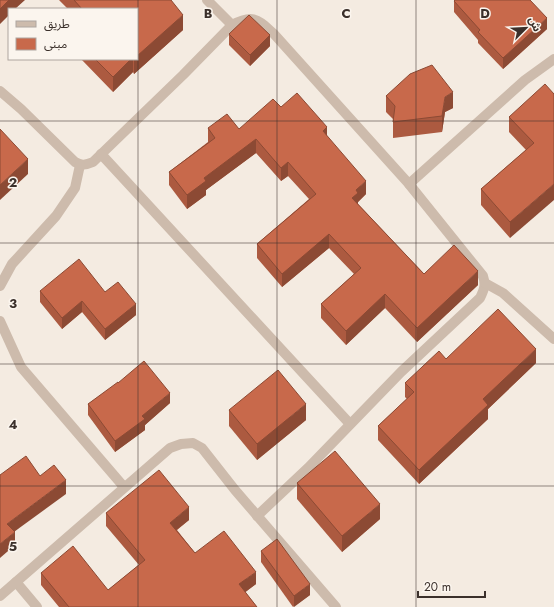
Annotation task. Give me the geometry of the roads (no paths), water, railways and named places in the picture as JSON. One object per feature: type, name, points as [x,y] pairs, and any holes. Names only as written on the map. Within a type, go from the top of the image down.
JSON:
[{"type":"street","points":[[207,0],[232,25]]},
{"type":"street","points":[[0,91],[80,165],[86,165],[93,162],[183,75],[232,25],[248,19],[257,20],[274,34],[408,184],[480,272],[485,283],[484,291],[480,298],[401,372],[257,516]]},
{"type":"street","points":[[408,184],[520,85],[554,59]]},
{"type":"street","points":[[101,154],[350,424]]},
{"type":"street","points":[[0,286],[12,264],[56,216],[75,188],[80,165]]},
{"type":"street","points":[[485,283],[503,293],[554,339]]},
{"type":"street","points":[[0,321],[21,367],[124,487]]},
{"type":"street","points":[[0,596],[170,448],[181,444],[193,443],[202,448],[235,490],[336,607]]},
{"type":"street","points":[[16,582],[37,607]]}]
